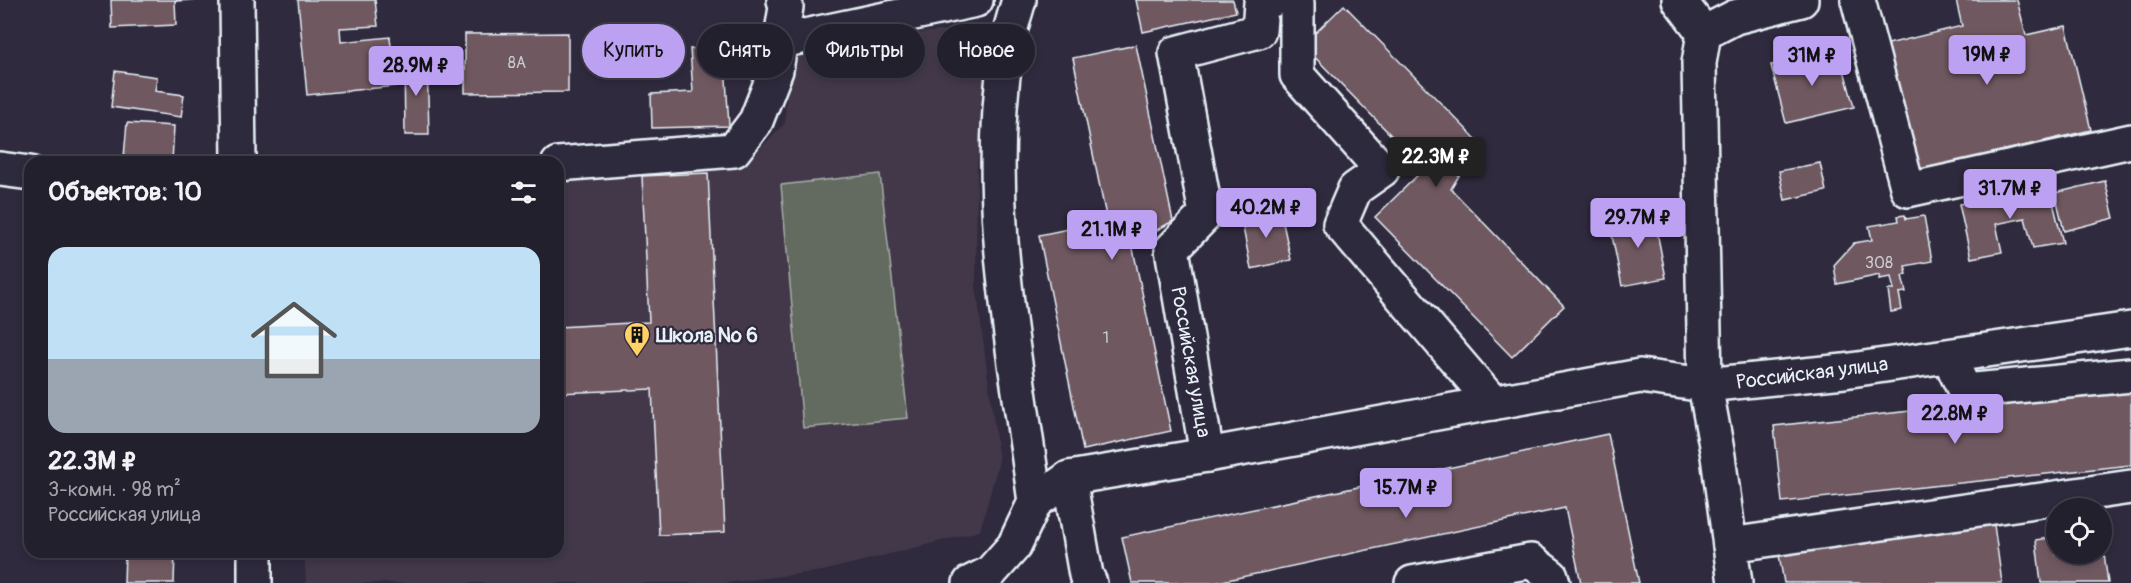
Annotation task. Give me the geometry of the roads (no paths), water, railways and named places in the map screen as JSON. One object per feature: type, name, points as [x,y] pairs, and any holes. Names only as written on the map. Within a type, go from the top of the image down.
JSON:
[{"type":"street","points":[[237,0],[239,156]]},
{"type":"street","points":[[783,24],[786,7],[784,0]]},
{"type":"street","points":[[793,38],[976,0]]},
{"type":"street","points":[[970,583],[990,573],[1014,546],[1035,502],[1007,310],[997,191],[1000,105],[1006,51],[1019,0]]},
{"type":"street","name":"Российская улица","points":[[1207,455],[1172,249],[1206,214],[1176,53],[1259,31],[1261,3],[1272,0]]},
{"type":"street","points":[[1290,0],[1297,4],[1297,75],[1382,170],[1355,189],[1340,224],[1493,403]]},
{"type":"street","points":[[1679,0],[1704,33],[1699,63],[1705,385],[1735,583]]},
{"type":"street","points":[[1704,33],[1735,17],[1800,0]]},
{"type":"street","points":[[1858,0],[1908,190],[2131,141]]},
{"type":"street","points":[[564,164],[734,150],[756,121],[773,78]]},
{"type":"street","points":[[0,169],[24,172]]},
{"type":"street","name":"Российская улица","points":[[1035,502],[1070,478],[1640,376],[1705,385],[1844,371],[2131,329]]},
{"type":"street","points":[[1955,370],[1965,391],[2131,375]]},
{"type":"street","points":[[1070,478],[1086,575],[1090,583]]},
{"type":"street","points":[[1730,545],[2131,487]]},
{"type":"street","points":[[255,558],[255,583]]},
{"type":"street","points":[[1412,583],[1531,561],[1551,576],[1553,583]]},
{"type":"place","name":"Школа № 6","points":[[637,358]]}]
